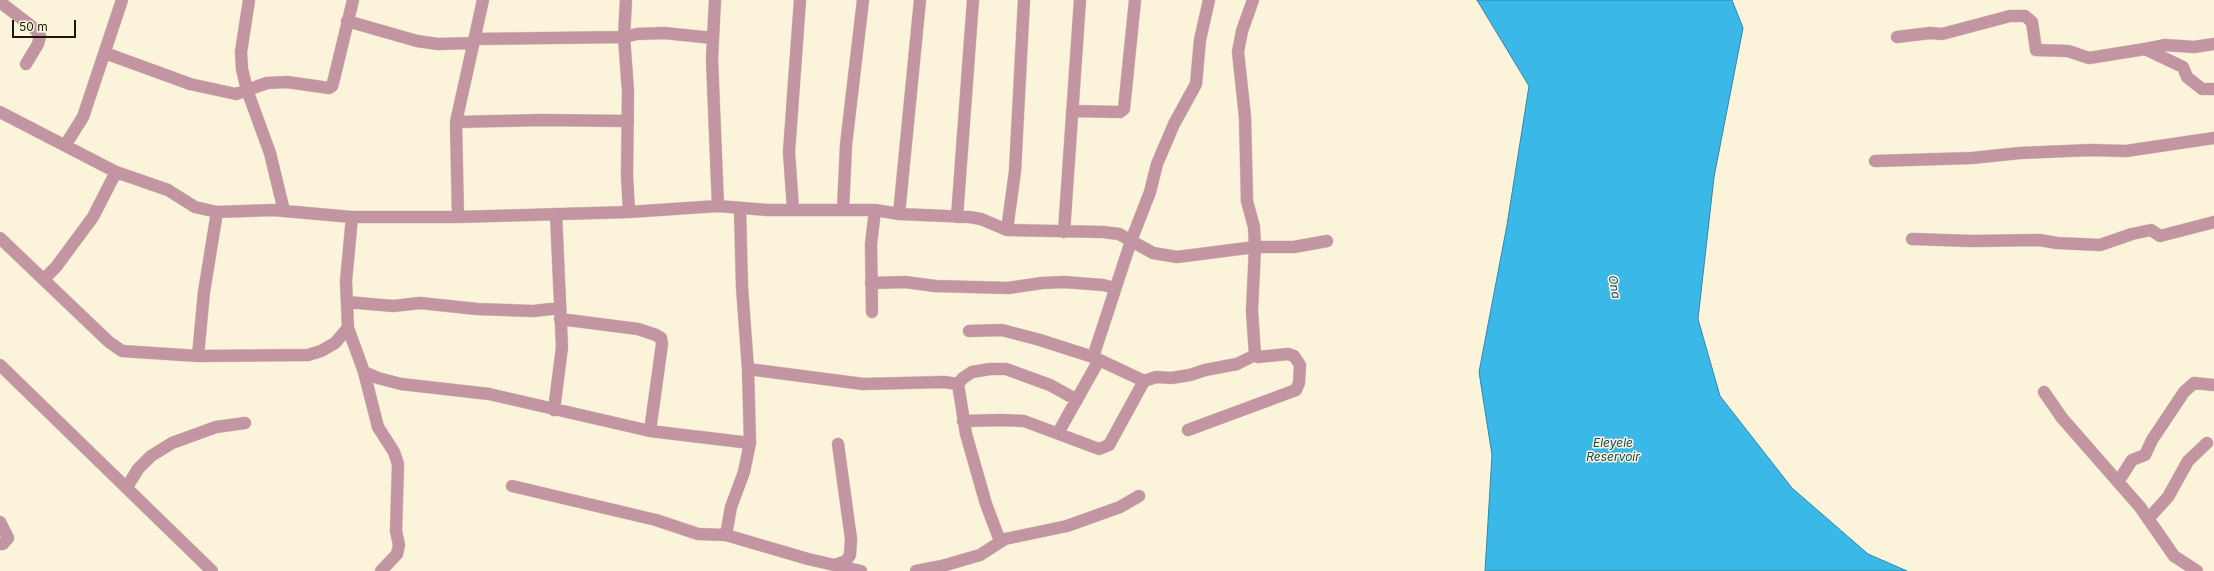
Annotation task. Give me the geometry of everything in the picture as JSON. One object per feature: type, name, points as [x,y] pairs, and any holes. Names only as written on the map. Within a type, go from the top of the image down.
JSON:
[{"type":"street","points":[[66,144],[83,117],[122,0]]},
{"type":"street","points":[[250,0],[241,52],[242,69],[246,90],[270,153],[284,211]]},
{"type":"street","points":[[105,53],[190,84],[236,94],[267,83],[287,82],[329,88],[332,86],[353,0]]},
{"type":"street","points":[[458,217],[456,122],[483,0]]},
{"type":"street","points":[[626,0],[624,37],[628,121],[627,175],[629,212]]},
{"type":"street","points":[[715,0],[713,38],[718,206]]},
{"type":"street","points":[[793,209],[789,152],[800,0]]},
{"type":"street","points":[[843,210],[846,145],[863,0]]},
{"type":"street","points":[[899,214],[920,0]]},
{"type":"street","points":[[957,217],[973,0]]},
{"type":"street","points":[[1007,230],[1014,171],[1024,0]]},
{"type":"street","points":[[1064,232],[1080,0]]},
{"type":"street","points":[[1072,111],[1120,112],[1124,109],[1135,0]]},
{"type":"street","points":[[1058,433],[1077,400],[1096,358],[1115,288],[1150,192],[1157,164],[1166,141],[1196,84],[1200,40],[1209,0]]},
{"type":"street","points":[[1253,0],[1242,31],[1238,52],[1245,117],[1247,201],[1254,227],[1255,246],[1252,311],[1255,356]]},
{"type":"street","points":[[0,2],[35,29],[40,36],[38,44],[26,64]]},
{"type":"street","points":[[1897,37],[1930,33],[1942,34],[2014,15],[2030,19],[2036,50],[2068,50],[2089,58],[2165,45],[2194,47],[2214,44]]},
{"type":"street","points":[[348,21],[394,33],[417,41],[438,44],[474,41],[624,37],[637,34],[664,33],[713,38]]},
{"type":"street","points":[[2145,49],[2183,67],[2187,76],[2202,89],[2214,89]]},
{"type":"street","points":[[0,112],[66,144],[116,172],[168,190],[195,207],[217,212],[241,210],[284,211],[352,217],[458,217],[629,212],[718,206],[740,209],[875,210],[899,214],[981,219],[1007,230],[1103,232],[1119,234],[1153,253],[1164,256],[1197,255],[1255,246],[1294,247],[1328,241]]},
{"type":"street","points":[[456,122],[550,120],[628,121]]},
{"type":"street","points":[[1875,161],[1965,158],[2020,153],[2091,150],[2126,151],[2214,138]]},
{"type":"street","points":[[44,279],[56,267],[93,217],[116,172]]},
{"type":"street","points":[[726,535],[731,507],[744,472],[750,443],[748,369],[742,287],[740,209]]},
{"type":"street","points":[[872,312],[871,244],[875,210]]},
{"type":"street","points":[[198,356],[204,292],[217,212]]},
{"type":"street","points":[[554,410],[561,363],[556,214]]},
{"type":"street","points":[[352,217],[346,281],[348,328],[364,372],[378,427],[394,452],[398,464],[396,530],[399,545],[397,554],[381,571]]},
{"type":"street","points":[[1912,239],[1972,242],[2039,240],[2057,243],[2100,245],[2132,234],[2151,230],[2160,236],[2214,222]]},
{"type":"street","points":[[0,238],[109,342],[122,351],[198,356],[308,355],[321,351],[335,342],[348,328]]},
{"type":"street","points":[[871,283],[904,282],[935,286],[1008,288],[1042,283],[1064,282],[1103,285],[1115,288]]},
{"type":"street","points":[[347,302],[393,306],[420,303],[478,309],[560,313],[638,329],[656,335],[661,338],[662,344],[650,431]]},
{"type":"street","points":[[970,331],[1002,330],[1096,358],[1144,381]]},
{"type":"street","points":[[963,421],[1001,420],[1024,422],[1100,449],[1109,445],[1144,381],[1156,377],[1171,378],[1190,375],[1205,370],[1237,364],[1255,356],[1258,358],[1288,354],[1294,356],[1300,365],[1299,383],[1296,390],[1188,430]]},
{"type":"street","points":[[0,365],[212,571]]},
{"type":"street","points":[[748,369],[863,384],[944,382],[958,384]]},
{"type":"street","points":[[1000,541],[986,504],[963,421],[958,384],[963,378],[972,372],[990,369],[1006,369],[1050,385],[1077,400]]},
{"type":"street","points":[[364,372],[378,378],[401,384],[489,394],[650,431],[750,443]]},
{"type":"street","points":[[2118,482],[2132,460],[2145,455],[2152,440],[2184,392],[2194,383],[2214,385]]},
{"type":"street","points":[[2044,392],[2062,418],[2148,518],[2174,556],[2190,569]]},
{"type":"street","points":[[127,488],[138,469],[151,456],[172,443],[216,427],[245,423]]},
{"type":"street","points":[[2148,518],[2168,497],[2188,461],[2207,443]]},
{"type":"street","points":[[835,565],[846,561],[850,555],[850,539],[838,444]]},
{"type":"street","points":[[512,486],[656,520],[698,534],[726,535],[861,571]]},
{"type":"street","points":[[921,571],[980,555],[991,550],[1000,541],[1067,526],[1120,507],[1139,496]]},
{"type":"street","points":[[0,522],[8,538],[3,544],[0,544]]},
{"type":"water","name":"Eleyele Reservoir","points":[[1477,0],[1732,0],[1743,28],[1714,177],[1698,319],[1720,396],[1792,488],[1868,554],[1907,571],[1485,571],[1492,455],[1479,372],[1507,225],[1529,86]]},
{"type":"water label","name":"Ona","points":[[1614,287]]}]
